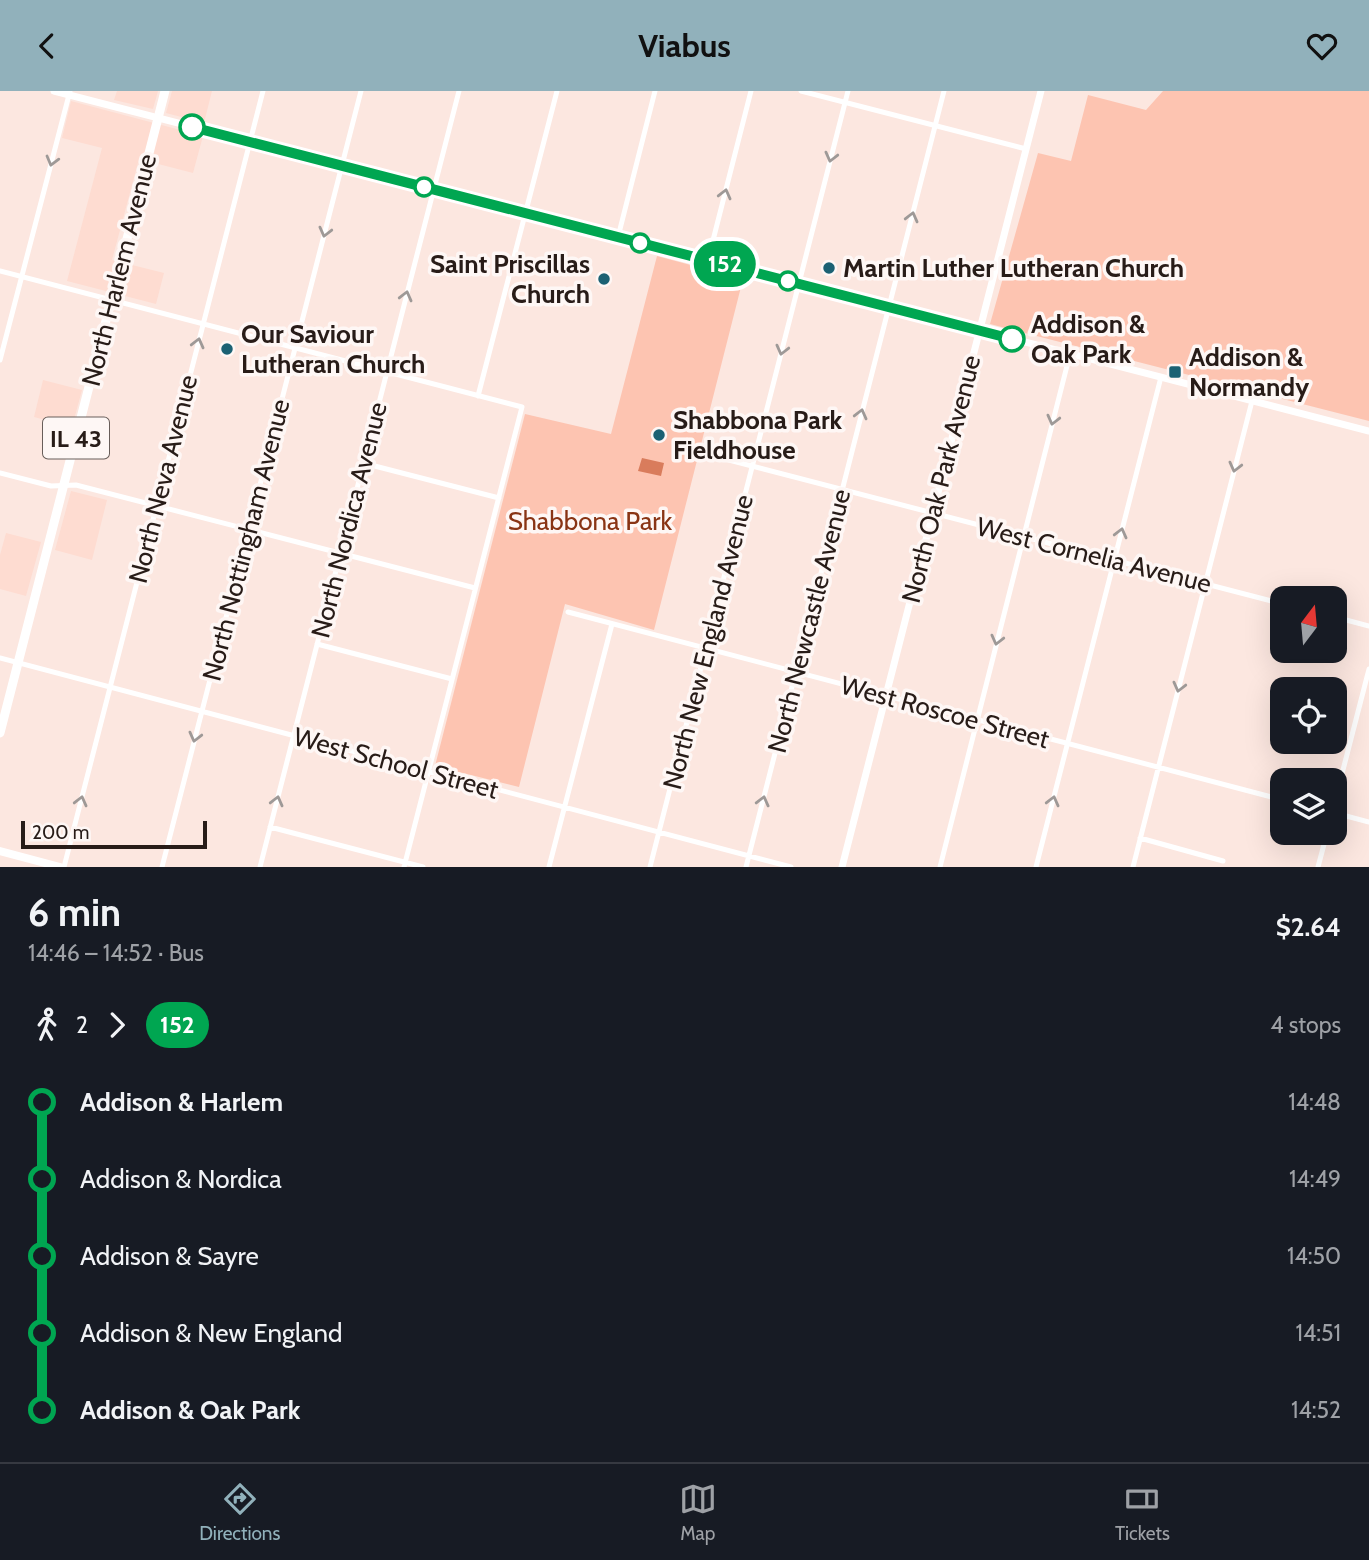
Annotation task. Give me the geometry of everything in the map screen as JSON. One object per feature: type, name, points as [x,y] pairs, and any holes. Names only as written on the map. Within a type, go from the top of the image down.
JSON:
[{"type":"main road","name":"North Harlem Avenue","points":[[0,733],[165,91]]},
{"type":"main road","points":[[0,851],[62,867]]},
{"type":"street","points":[[54,91],[1369,431]]},
{"type":"street","name":"North Neva Avenue","points":[[62,867],[262,91]]},
{"type":"street","name":"North Nottingham Avenue","points":[[162,867],[361,91]]},
{"type":"street","name":"North Nordica Avenue","points":[[260,867],[459,91]]},
{"type":"street","points":[[478,395],[557,91]]},
{"type":"street","points":[[618,237],[655,91]]},
{"type":"street","points":[[708,260],[751,91]]},
{"type":"street","points":[[801,91],[1026,149]]},
{"type":"street","name":"North New England Avenue","points":[[650,867],[848,91]]},
{"type":"street","name":"North Newcastle Avenue","points":[[746,867],[944,91]]},
{"type":"street","name":"North Oak Park Avenue","points":[[842,867],[1041,91]]},
{"type":"street","points":[[0,360],[70,93]]},
{"type":"street","points":[[0,271],[522,407],[404,865]]},
{"type":"street","points":[[940,867],[1070,354]]},
{"type":"street","points":[[1036,867],[1161,377]]},
{"type":"street","points":[[1133,867],[1252,401]]},
{"type":"street","name":"West Cornelia Avenue","points":[[702,453],[1270,601]]},
{"type":"street","points":[[363,463],[499,498]]},
{"type":"street","points":[[0,473],[51,486],[76,485],[475,588]]},
{"type":"street","name":"West Roscoe Street","points":[[568,612],[1270,797]]},
{"type":"street","points":[[1348,620],[1369,626]]},
{"type":"street","points":[[549,867],[612,624]]},
{"type":"street","points":[[317,644],[452,679]]},
{"type":"street","name":"West School Street","points":[[0,659],[791,867]]},
{"type":"street","points":[[1344,768],[1369,669]]},
{"type":"street","points":[[1347,816],[1369,822]]},
{"type":"street","points":[[270,827],[404,865],[423,867]]},
{"type":"street","points":[[1140,838],[1223,861]]},
{"type":"street","points":[[1318,867],[1324,845]]},
{"type":"shaded area","points":[[117,91],[158,91],[153,109],[114,100]]},
{"type":"shaded area","points":[[172,91],[212,91],[204,123],[166,113]]},
{"type":"shaded area","points":[[71,101],[203,136],[193,173],[139,159],[112,260],[164,273],[156,304],[67,281],[102,148],[62,138]]},
{"type":"shaded area","points":[[43,380],[82,390],[72,427],[34,417]]},
{"type":"shaded area","points":[[642,458],[664,463],[661,476],[638,471]]},
{"type":"shaded area","points":[[71,491],[107,500],[92,560],[55,550]]},
{"type":"shaded area","points":[[6,533],[41,542],[26,596],[0,589],[0,555]]},
{"type":"green space","points":[[1163,91],[1369,91],[1369,421],[990,324],[1038,153],[1071,161],[1088,95],[1146,110]]},
{"type":"green space","name":"Shabbona Park","points":[[657,256],[743,279],[654,630],[565,604],[519,787],[435,766],[525,414],[611,434]]},
{"type":"bus line","name":"152","points":[[192,127],[1012,339]]},
{"type":"place","name":"Martin Luther Lutheran Church","points":[[829,268]]},
{"type":"place","name":"Saint Priscillas Church","points":[[604,279]]},
{"type":"place","name":"Addison & Oak Park","points":[[1012,339]]},
{"type":"place","name":"Our Saviour Lutheran Church","points":[[227,349]]},
{"type":"place","name":"Addison & Normandy","points":[[1175,372]]},
{"type":"place","name":"Shabbona Park Fieldhouse","points":[[659,435]]}]
